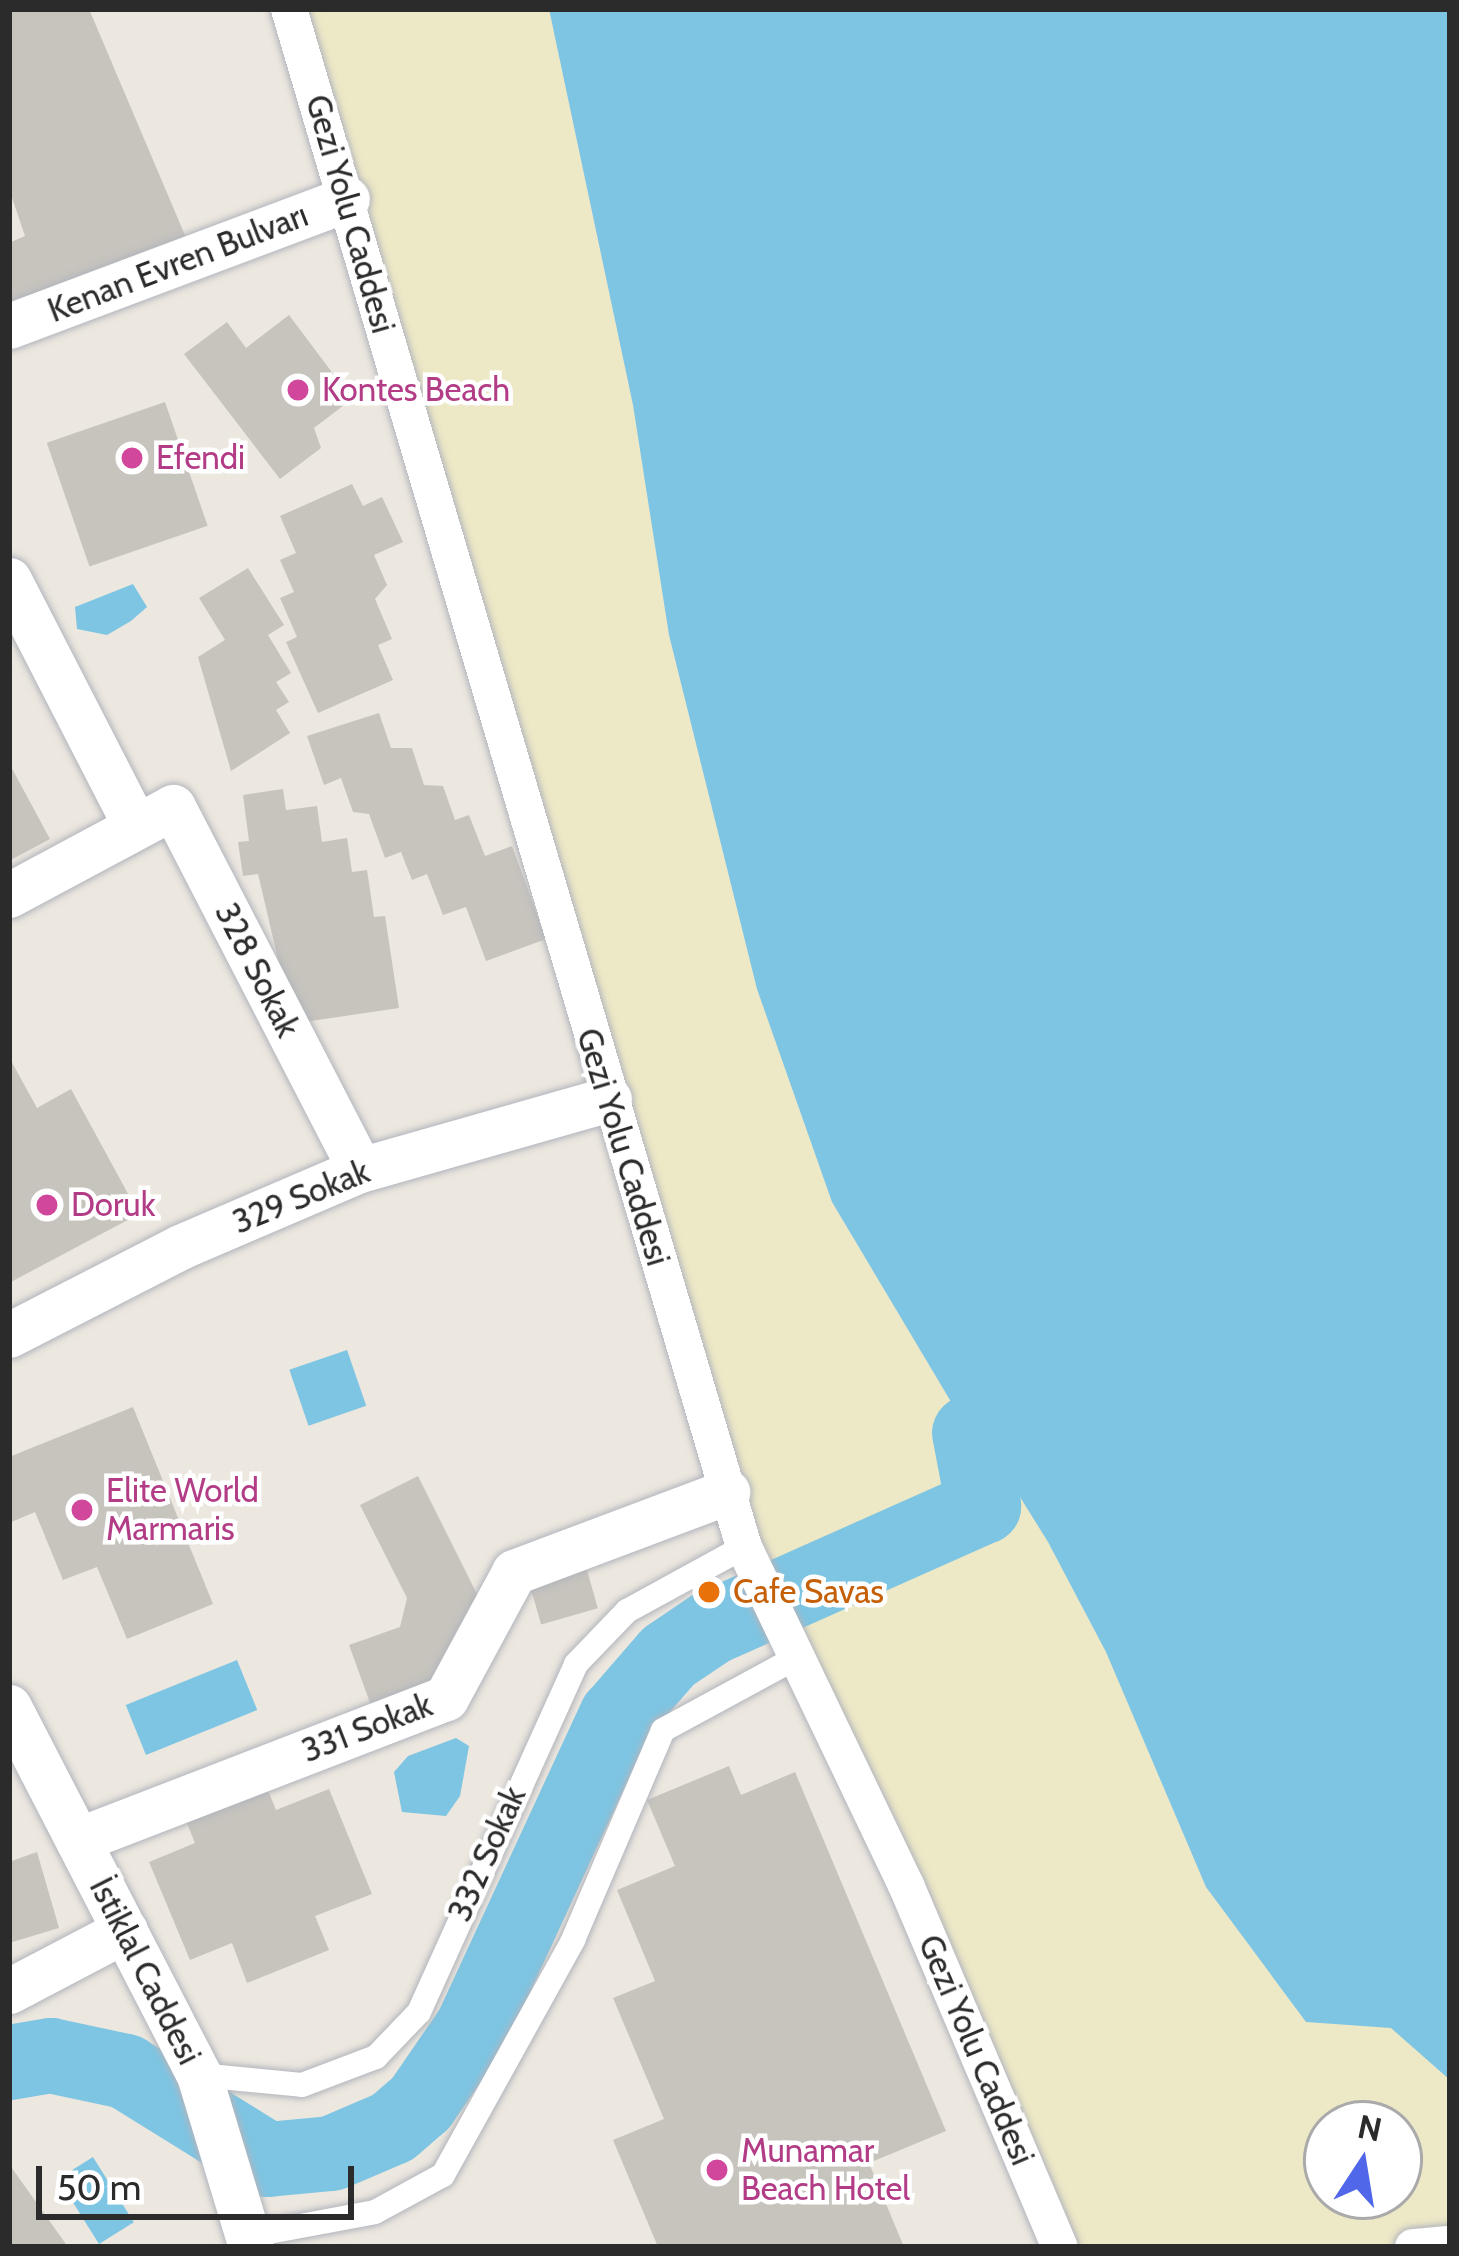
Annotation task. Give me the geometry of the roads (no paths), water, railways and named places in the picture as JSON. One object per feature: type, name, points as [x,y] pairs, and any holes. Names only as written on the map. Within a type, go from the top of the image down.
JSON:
[{"type":"street","name":"Gezi Yolu Caddesi","points":[[289,9],[727,1492],[789,1649],[906,1885],[1060,2247]]},
{"type":"street","name":"Kenan Evren Bulvarı","points":[[9,326],[347,199]]},
{"type":"street","points":[[9,580],[134,825]]},
{"type":"street","name":"328 Sokak","points":[[9,895],[173,807],[360,1170]]},
{"type":"street","name":"329 Sokak","points":[[9,1335],[180,1247],[360,1170],[608,1099]]},
{"type":"street","name":"331 Sokak","points":[[78,1840],[446,1698],[514,1572],[727,1492]]},
{"type":"street","name":"İstiklal Caddesi","points":[[9,1708],[199,2075],[249,2241]]},
{"type":"street","points":[[9,1991],[125,1930]]},
{"type":"street","points":[[1413,2247],[1450,2244]]},
{"type":"lane","name":"332 Sokak","points":[[199,2075],[302,2085],[376,2056],[419,2012],[576,1664],[627,1612],[751,1559]]},
{"type":"lane","points":[[249,2241],[375,2212],[443,2175],[573,1940],[663,1730],[789,1649]]},
{"type":"water","points":[[549,9],[1450,9],[1450,2080],[1391,2028],[1306,2022],[1206,1887],[1106,1652],[1048,1542],[1002,1468],[969,1432],[832,1202],[757,989],[669,635],[633,405]]},
{"type":"water","points":[[133,584],[147,607],[131,621],[107,635],[77,629],[75,607]]},
{"type":"water","points":[[347,1350],[366,1406],[309,1426],[289,1370]]},
{"type":"water","points":[[237,1660],[257,1710],[146,1755],[126,1705]]},
{"type":"water","points":[[456,1738],[469,1746],[460,1796],[446,1816],[402,1812],[394,1772],[408,1756]]},
{"type":"water","points":[[93,2157],[134,2222],[99,2244],[58,2179]]},
{"type":"waterway","points":[[9,2062],[50,2055],[125,2071],[267,2159],[331,2153],[392,2127],[420,2103],[472,2027],[616,1716],[668,1656],[711,1627],[983,1506],[969,1432]]},
{"type":"place","name":"Kontes Beach","points":[[298,390]]},
{"type":"place","name":"Efendi","points":[[132,458]]},
{"type":"place","name":"Doruk","points":[[47,1205]]},
{"type":"place","name":"Elite World Marmaris","points":[[82,1510]]},
{"type":"place","name":"Cafe Savas","points":[[709,1592]]},
{"type":"place","name":"Munamar Beach Hotel","points":[[717,2170]]}]
